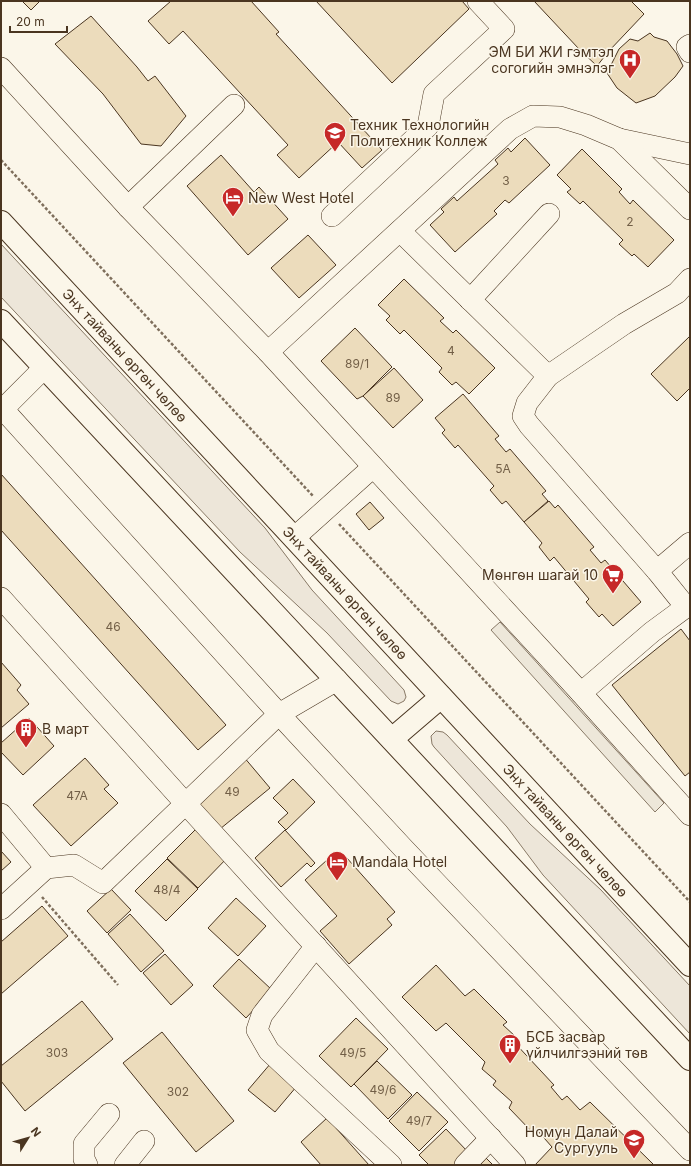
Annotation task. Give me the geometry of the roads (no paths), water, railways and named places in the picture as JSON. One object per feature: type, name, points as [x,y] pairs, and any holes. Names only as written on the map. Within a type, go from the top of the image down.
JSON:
[{"type":"highway","name":"Энх тайваны өргөн чөлөө","points":[[1,222],[690,965]]},
{"type":"highway","points":[[1,321],[338,680],[690,1059]]},
{"type":"highway","points":[[392,739],[441,697]]},
{"type":"street","points":[[332,216],[428,126],[434,94],[504,29],[478,1]]},
{"type":"street","points":[[690,45],[688,47],[690,52]]},
{"type":"street","points":[[1,68],[128,207],[268,352],[581,693],[690,815]]},
{"type":"street","points":[[128,207],[234,105]]},
{"type":"street","points":[[268,352],[510,129],[533,116],[560,117],[619,138],[690,154]]},
{"type":"street","points":[[619,138],[690,209]]},
{"type":"street","points":[[470,300],[549,214]]},
{"type":"street","points":[[400,231],[548,376]]},
{"type":"street","points":[[581,693],[652,632],[688,608],[529,425],[523,416],[527,403],[548,376],[624,324],[677,293],[690,279]]},
{"type":"street","points":[[44,368],[2,409],[403,848],[690,1150]]},
{"type":"street","points":[[294,538],[373,467]]},
{"type":"street","points":[[657,571],[690,543]]},
{"type":"street","points":[[1,598],[185,803],[515,1165]]},
{"type":"street","points":[[1,909],[46,868],[74,865],[103,883],[279,714],[338,680]]},
{"type":"street","points":[[1,814],[46,868]]},
{"type":"street","points":[[316,946],[262,1015],[257,1030],[269,1051],[390,1165]]},
{"type":"street","points":[[87,1165],[84,1159],[84,1144],[109,1114]]},
{"type":"street","points":[[466,1165],[491,1138]]},
{"type":"street","points":[[125,1165],[143,1154]]},
{"type":"place","name":"ЭМ БИ ЖИ гэмтэл согогийн эмнэлэг","points":[[630,80]]},
{"type":"place","name":"Техник Технологийн Политехник Коллеж","points":[[335,152]]},
{"type":"place","name":"New West Hotel","points":[[233,218]]},
{"type":"place","name":"Мөнгөн шагай 10","points":[[613,594]]},
{"type":"place","name":"В март","points":[[26,748]]},
{"type":"place","name":"Mandala Hotel","points":[[337,882]]},
{"type":"place","name":"БСБ засвар үйлчилгээний төв","points":[[510,1064]]},
{"type":"place","name":"Номун Далай Сургууль","points":[[634,1160]]}]
